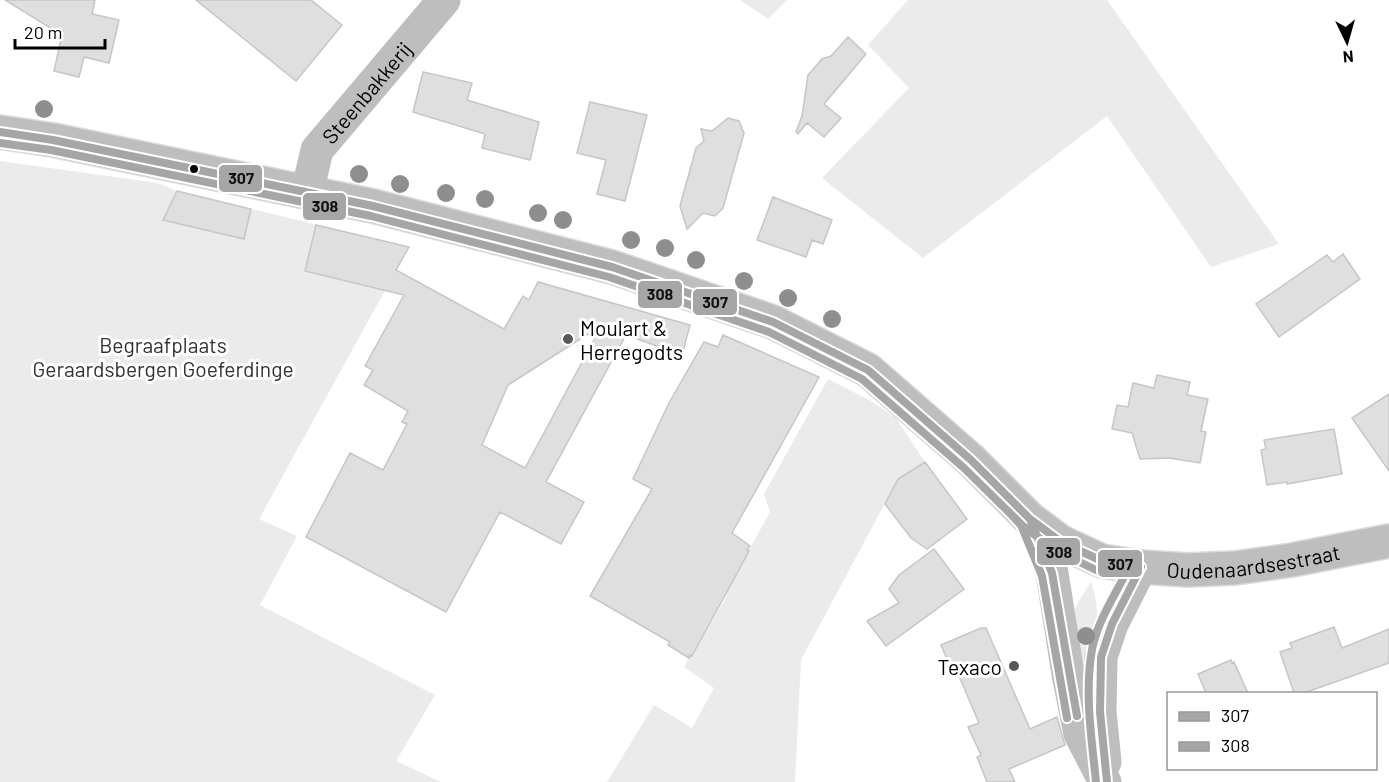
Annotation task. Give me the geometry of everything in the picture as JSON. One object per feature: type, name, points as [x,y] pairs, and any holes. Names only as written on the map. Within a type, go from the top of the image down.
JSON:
[{"type":"main road","name":"Steenbakkerij","points":[[307,193],[317,150],[444,0]]},
{"type":"main road","name":"Oudenaardsestraat","points":[[0,132],[53,140],[373,206],[612,267],[773,322],[868,370],[971,460],[1030,519],[1061,542],[1102,561],[1141,567],[1188,570],[1235,568],[1292,560],[1389,541]]},
{"type":"main road","points":[[1030,519],[1052,573],[1080,734],[1106,782]]},
{"type":"main road","points":[[1106,782],[1100,712],[1101,657],[1112,624],[1141,567]]},
{"type":"green space","points":[[740,0],[787,0],[768,19]]},
{"type":"green space","points":[[908,0],[1107,0],[1279,244],[1211,267],[1107,116],[923,258],[822,178],[909,88],[868,45]]},
{"type":"green space","name":"Begraafplaats Geraardsbergen Goeferdinge","points":[[0,161],[158,183],[177,191],[409,247],[259,519],[297,536],[260,605],[435,695],[396,761],[441,782],[0,782]]},
{"type":"green space","points":[[828,379],[871,401],[896,418],[925,462],[898,479],[801,660],[795,782],[607,782],[654,705],[692,728],[714,688],[684,667],[690,655],[693,656],[727,595],[725,594],[770,512],[764,494]]},
{"type":"green space","points":[[1091,582],[1097,609],[1097,621],[1095,645],[1086,684],[1074,612]]},
{"type":"building","points":[[5,0],[95,0],[92,14],[119,20],[109,63],[84,57],[79,77],[54,71],[62,35]]},
{"type":"building","points":[[196,0],[311,0],[342,25],[296,81]]},
{"type":"building","points":[[848,37],[866,54],[824,104],[841,118],[824,137],[807,123],[798,134],[796,132],[802,116],[808,75],[822,59],[831,56]]},
{"type":"building","points":[[423,72],[472,83],[467,100],[539,122],[530,160],[482,148],[485,134],[413,112]]},
{"type":"building","points":[[590,102],[647,115],[625,201],[597,194],[606,160],[577,153]]},
{"type":"building","points":[[728,118],[739,121],[744,133],[723,208],[715,216],[703,213],[687,229],[680,206],[696,148],[704,141],[701,129],[712,131]]},
{"type":"building","points":[[177,191],[251,209],[244,239],[163,220]]},
{"type":"building","points":[[773,197],[832,220],[823,244],[812,240],[806,257],[757,240]]},
{"type":"building","points":[[316,225],[409,247],[396,270],[504,329],[523,296],[529,300],[538,282],[690,325],[682,355],[626,335],[546,482],[584,502],[561,544],[500,512],[446,612],[306,537],[350,453],[383,470],[407,424],[402,422],[408,411],[364,385],[373,370],[365,366],[404,295],[305,271]],"holes":[[[602,325],[525,468],[482,445],[508,385]]]},
{"type":"building","points":[[1343,254],[1360,279],[1279,337],[1256,304],[1327,255],[1333,262]]},
{"type":"building","points":[[723,335],[819,377],[732,533],[750,546],[747,550],[749,551],[689,658],[668,645],[670,642],[590,596],[652,489],[633,479],[669,403],[704,342],[718,347]]},
{"type":"building","points":[[1157,375],[1190,382],[1187,395],[1208,399],[1201,431],[1206,432],[1200,463],[1169,458],[1140,459],[1132,433],[1112,429],[1117,405],[1128,407],[1133,383],[1154,388]]},
{"type":"building","points":[[1389,394],[1389,471],[1352,418]]},
{"type":"building","points":[[1334,429],[1342,474],[1287,484],[1287,482],[1267,485],[1261,450],[1266,449],[1264,440]]},
{"type":"building","points":[[925,462],[967,519],[927,549],[911,538],[885,504],[898,479]]},
{"type":"building","points":[[934,549],[964,589],[886,646],[867,621],[899,603],[889,589],[899,575]]},
{"type":"building","points":[[1334,627],[1342,648],[1389,629],[1389,663],[1307,692],[1294,692],[1280,652],[1292,648],[1290,643]]},
{"type":"building","points":[[986,628],[1030,729],[1057,717],[1065,745],[1009,769],[1015,782],[987,782],[977,757],[981,755],[968,727],[979,723],[956,669],[952,671],[941,645]]},
{"type":"building","points":[[1231,660],[1248,692],[1206,692],[1198,674]]},
{"type":"transit line","name":"307","points":[[0,132],[53,140],[373,206],[612,267],[773,322],[868,370],[971,460],[1030,519],[1061,542],[1102,561],[1141,567],[1112,624],[1101,657],[1100,712],[1107,782]]},
{"type":"transit line","name":"308","points":[[0,143],[51,150],[371,216],[609,277],[769,332],[862,379],[964,468],[1023,526],[1055,550],[1098,571],[1125,575],[1100,625],[1091,656],[1089,704],[1096,782]]},
{"type":"transit line","name":"307","points":[[1015,504],[1030,519],[1052,573],[1077,716]]},
{"type":"transit line","name":"308","points":[[1008,511],[1021,525],[1042,576],[1067,718]]},
{"type":"place","name":"Moulart & Herregodts","points":[[568,339]]},
{"type":"place","name":"Texaco","points":[[1014,666]]}]
